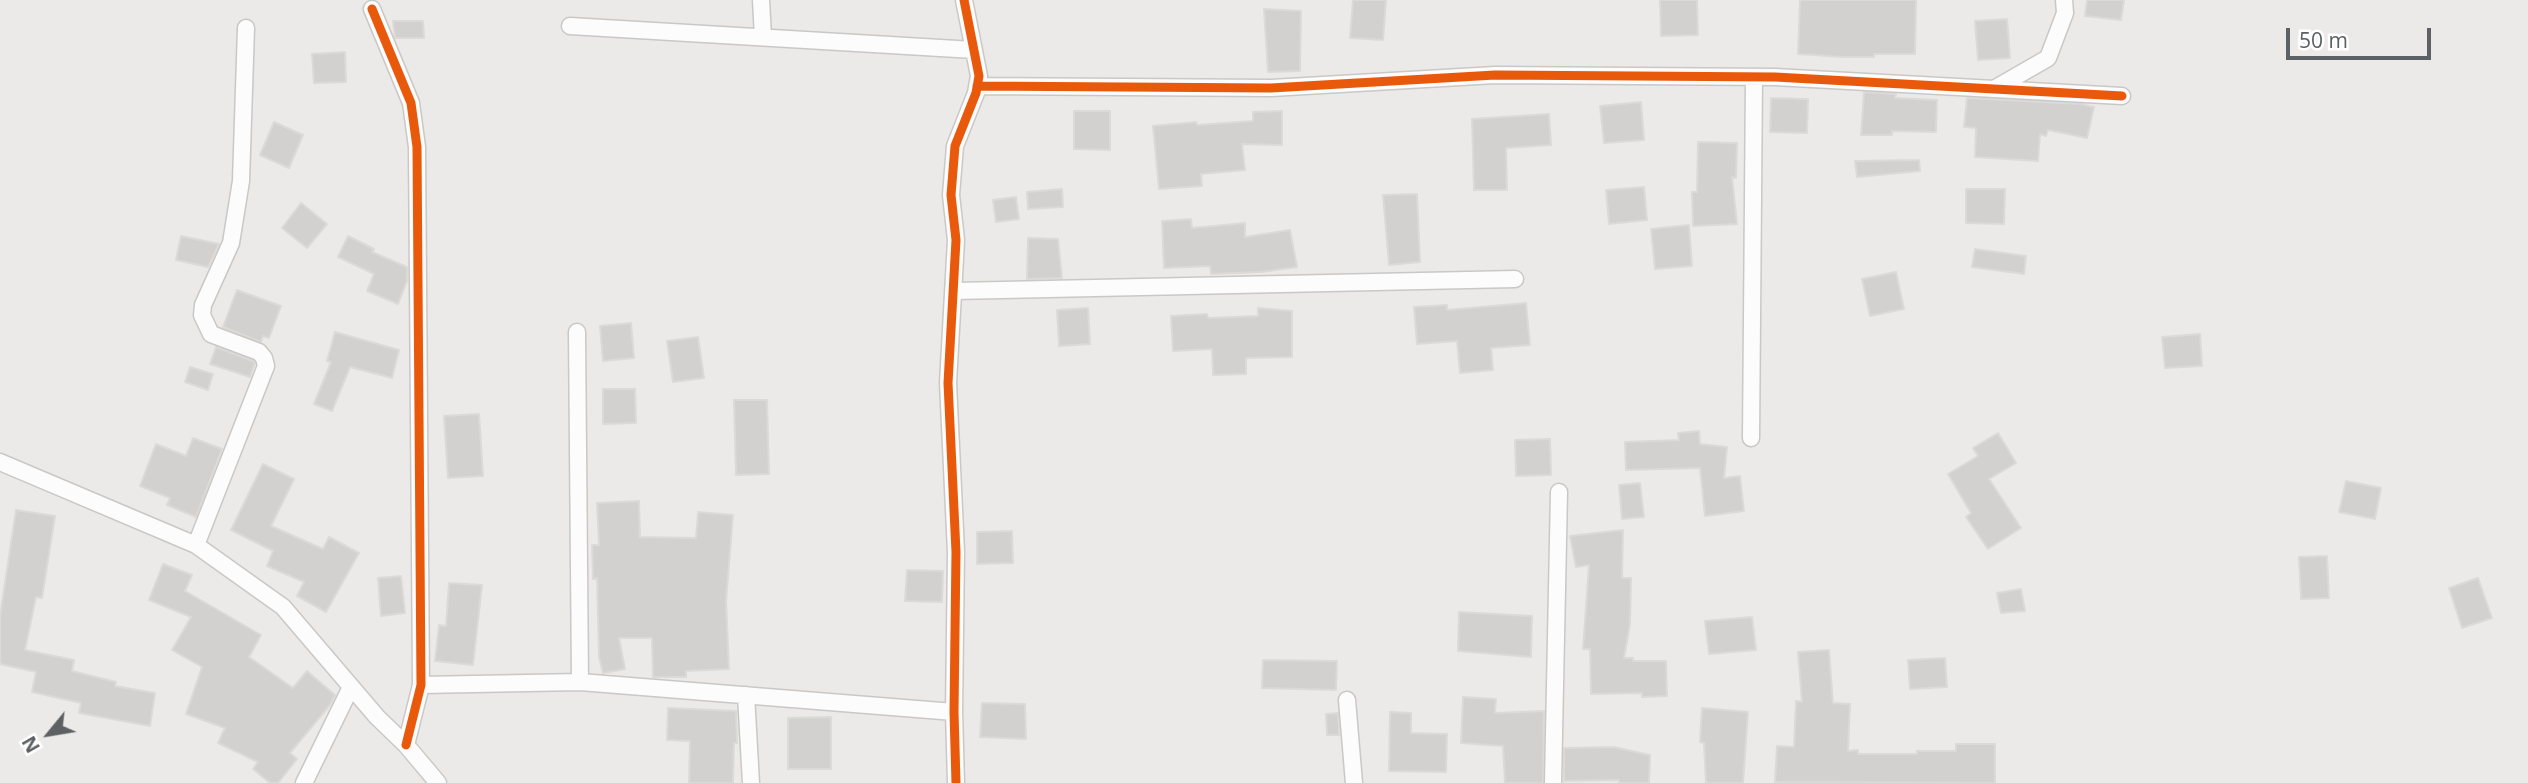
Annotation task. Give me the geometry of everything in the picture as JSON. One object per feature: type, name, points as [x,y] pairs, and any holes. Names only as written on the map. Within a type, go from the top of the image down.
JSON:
[{"type":"street","points":[[761,0],[763,37]]},
{"type":"street","points":[[956,783],[956,552],[948,383],[956,240],[951,195],[955,146],[979,76],[964,0]]},
{"type":"street","points":[[1994,89],[2048,58],[2065,13],[2064,0]]},
{"type":"street","points":[[372,9],[411,103],[417,147],[421,685],[406,745]]},
{"type":"street","points":[[570,26],[974,50]]},
{"type":"street","points":[[196,545],[266,366],[260,352],[211,334],[202,315],[203,305],[231,243],[241,180],[246,27]]},
{"type":"street","points":[[977,86],[1271,88],[1495,75],[1754,77],[2122,96]]},
{"type":"street","points":[[1751,438],[1754,77]]},
{"type":"street","points":[[955,291],[1515,279]]},
{"type":"street","points":[[577,332],[580,682]]},
{"type":"street","points":[[0,462],[196,545],[283,607],[377,717],[406,745],[438,783]]},
{"type":"street","points":[[1553,783],[1559,492]]},
{"type":"street","points":[[421,685],[580,682],[954,712]]},
{"type":"street","points":[[304,783],[351,687]]},
{"type":"street","points":[[746,695],[751,783]]},
{"type":"street","points":[[1347,700],[1354,783]]},
{"type":"building","points":[[1353,0],[1386,0],[1383,40],[1350,38]]},
{"type":"building","points":[[1660,0],[1697,0],[1698,35],[1661,36]]},
{"type":"building","points":[[1800,0],[1916,0],[1915,54],[1843,57],[1798,54]]},
{"type":"building","points":[[2087,0],[2124,0],[2121,20],[2085,16]]},
{"type":"building","points":[[1264,9],[1301,11],[1300,71],[1268,72]]},
{"type":"building","points":[[2007,19],[2010,58],[1978,60],[1975,21]]},
{"type":"building","points":[[393,21],[423,21],[424,38],[395,38]]},
{"type":"building","points":[[345,52],[346,82],[314,83],[312,54]]},
{"type":"building","points":[[1864,92],[1896,94],[1895,98],[1937,100],[1936,132],[1892,131],[1892,135],[1861,135]]},
{"type":"building","points":[[1771,98],[1808,99],[1807,133],[1770,132]]},
{"type":"building","points":[[1967,98],[2094,107],[2087,138],[2048,130],[2046,136],[2040,134],[2038,161],[1975,157],[1976,128],[1964,127]]},
{"type":"building","points":[[1641,102],[1644,140],[1604,143],[1600,106]]},
{"type":"building","points":[[1074,111],[1110,111],[1110,150],[1074,149]]},
{"type":"building","points":[[1282,111],[1282,145],[1242,144],[1245,170],[1201,174],[1202,186],[1159,189],[1153,126],[1253,121],[1253,112]]},
{"type":"building","points":[[1549,114],[1551,145],[1506,148],[1507,190],[1474,190],[1472,119]]},
{"type":"building","points":[[274,122],[303,135],[289,168],[260,155]]},
{"type":"building","points":[[1698,142],[1737,143],[1736,178],[1732,177],[1737,224],[1693,226],[1692,192],[1697,192]]},
{"type":"building","points":[[1919,160],[1920,171],[1857,177],[1855,161]]},
{"type":"building","points":[[1644,187],[1647,220],[1609,224],[1606,190]]},
{"type":"building","points":[[1062,189],[1063,207],[1028,209],[1027,192]]},
{"type":"building","points":[[1966,189],[2005,189],[2004,224],[1966,223]]},
{"type":"building","points":[[1417,194],[1420,262],[1389,265],[1383,195]]},
{"type":"building","points":[[1016,197],[1019,219],[996,222],[993,200]]},
{"type":"building","points":[[301,203],[327,224],[307,248],[282,228]]},
{"type":"building","points":[[1191,219],[1192,228],[1245,223],[1245,237],[1290,230],[1297,267],[1211,274],[1210,266],[1164,268],[1162,221]]},
{"type":"building","points":[[1689,225],[1692,266],[1655,269],[1651,229]]},
{"type":"building","points":[[181,236],[219,244],[208,267],[176,260]]},
{"type":"building","points":[[348,236],[374,249],[372,252],[407,267],[407,281],[398,304],[367,291],[374,274],[338,257]]},
{"type":"building","points":[[1028,238],[1058,239],[1062,278],[1027,279]]},
{"type":"building","points":[[1975,249],[2026,256],[2024,274],[1972,267]]},
{"type":"building","points":[[1896,272],[1904,309],[1870,316],[1862,279]]},
{"type":"building","points":[[237,290],[281,306],[269,338],[263,336],[261,342],[223,327]]},
{"type":"building","points":[[1526,303],[1530,345],[1491,348],[1493,370],[1460,373],[1457,341],[1417,344],[1414,307],[1447,305],[1447,310]]},
{"type":"building","points":[[1088,308],[1090,344],[1059,346],[1057,310]]},
{"type":"building","points":[[1258,308],[1292,311],[1292,357],[1246,358],[1246,374],[1213,375],[1212,349],[1173,351],[1171,316],[1258,316]]},
{"type":"building","points":[[631,323],[634,358],[603,361],[600,326]]},
{"type":"building","points":[[335,332],[399,350],[392,378],[350,367],[332,411],[314,404],[331,362],[327,361]]},
{"type":"building","points":[[2200,334],[2202,366],[2165,368],[2162,337]]},
{"type":"building","points":[[698,337],[704,378],[673,382],[667,341]]},
{"type":"building","points":[[216,347],[253,361],[255,363],[250,377],[210,364]]},
{"type":"building","points":[[190,367],[213,374],[208,390],[185,382]]},
{"type":"building","points":[[603,389],[635,389],[636,423],[603,424]]},
{"type":"building","points":[[734,400],[767,400],[769,474],[736,475]]},
{"type":"building","points":[[479,414],[483,476],[448,478],[444,416]]},
{"type":"building","points":[[1699,431],[1700,444],[1727,447],[1724,478],[1740,476],[1744,511],[1705,516],[1700,468],[1626,470],[1625,442],[1679,440],[1678,433]]},
{"type":"building","points":[[1998,433],[2016,463],[1989,479],[2021,528],[1988,549],[1966,517],[1971,513],[1948,474],[1978,456],[1973,448]]},
{"type":"building","points":[[193,438],[222,449],[196,517],[167,505],[170,498],[140,486],[156,444],[186,456]]},
{"type":"building","points":[[1550,439],[1551,475],[1516,476],[1515,440]]},
{"type":"building","points":[[263,464],[294,479],[271,526],[323,549],[329,537],[359,553],[326,612],[297,596],[304,582],[267,566],[273,551],[231,530]]},
{"type":"building","points":[[2346,481],[2381,488],[2375,519],[2339,512]]},
{"type":"building","points":[[1640,483],[1644,517],[1622,519],[1619,485]]},
{"type":"building","points":[[639,501],[640,537],[696,538],[698,512],[733,515],[726,601],[729,669],[686,671],[686,677],[653,677],[652,638],[619,638],[625,669],[603,673],[599,657],[597,578],[593,579],[592,545],[599,545],[597,503]]},
{"type":"building","points":[[16,510],[55,516],[42,598],[36,597],[25,650],[74,660],[72,671],[116,682],[115,686],[155,693],[150,726],[79,713],[81,703],[32,692],[36,672],[0,664],[0,616]]},
{"type":"building","points":[[1623,530],[1622,578],[1631,578],[1630,624],[1624,658],[1633,658],[1633,661],[1666,661],[1667,696],[1642,697],[1642,693],[1591,694],[1590,649],[1583,649],[1589,565],[1576,567],[1570,536]]},
{"type":"building","points":[[1012,531],[1013,563],[977,564],[977,532]]},
{"type":"building","points":[[2327,556],[2329,598],[2301,599],[2299,557]]},
{"type":"building","points":[[163,564],[192,575],[185,591],[261,635],[249,657],[293,688],[307,671],[335,695],[330,705],[290,753],[297,759],[278,783],[270,783],[253,769],[258,762],[218,743],[225,728],[186,714],[202,667],[172,650],[191,617],[149,600]]},
{"type":"building","points":[[907,570],[943,571],[942,602],[905,601]]},
{"type":"building","points":[[401,576],[405,613],[381,616],[378,578]]},
{"type":"building","points":[[2478,578],[2492,618],[2462,628],[2449,588]]},
{"type":"building","points":[[449,583],[482,585],[473,665],[435,661],[439,625],[446,626]]},
{"type":"building","points":[[2021,589],[2025,611],[2001,613],[1997,593]]},
{"type":"building","points":[[1459,612],[1532,616],[1531,657],[1458,651]]},
{"type":"building","points":[[1752,617],[1756,650],[1709,654],[1705,621]]},
{"type":"building","points":[[1829,650],[1833,703],[1850,704],[1848,751],[1858,750],[1858,754],[1917,754],[1917,751],[1956,751],[1956,744],[1995,744],[1995,783],[1775,782],[1777,746],[1794,747],[1796,701],[1802,702],[1798,652]]},
{"type":"building","points":[[1945,658],[1947,687],[1910,689],[1908,660]]},
{"type":"building","points":[[1263,660],[1337,661],[1336,690],[1262,688]]},
{"type":"building","points":[[1463,697],[1496,699],[1495,713],[1544,711],[1543,783],[1505,783],[1503,746],[1461,743]]},
{"type":"building","points":[[982,703],[1025,704],[1026,739],[980,737]]},
{"type":"building","points":[[668,708],[736,711],[737,743],[734,743],[733,783],[689,783],[690,741],[667,740]]},
{"type":"building","points":[[1702,708],[1748,712],[1743,783],[1706,783],[1704,743],[1700,742]]},
{"type":"building","points":[[1390,712],[1411,713],[1411,733],[1447,734],[1446,772],[1389,771]]},
{"type":"building","points":[[1338,713],[1339,735],[1327,735],[1326,714]]},
{"type":"building","points":[[831,717],[831,769],[788,769],[788,718]]},
{"type":"building","points":[[1614,747],[1650,755],[1649,783],[1619,783],[1619,780],[1564,781],[1564,748]]},
{"type":"cycle path","points":[[956,783],[956,552],[948,383],[956,240],[951,195],[955,146],[976,93],[979,76],[964,0]]},
{"type":"cycle path","points":[[372,9],[411,103],[417,147],[421,685],[406,745]]},
{"type":"cycle path","points":[[977,86],[1271,88],[1495,75],[1775,77],[2122,96]]}]
